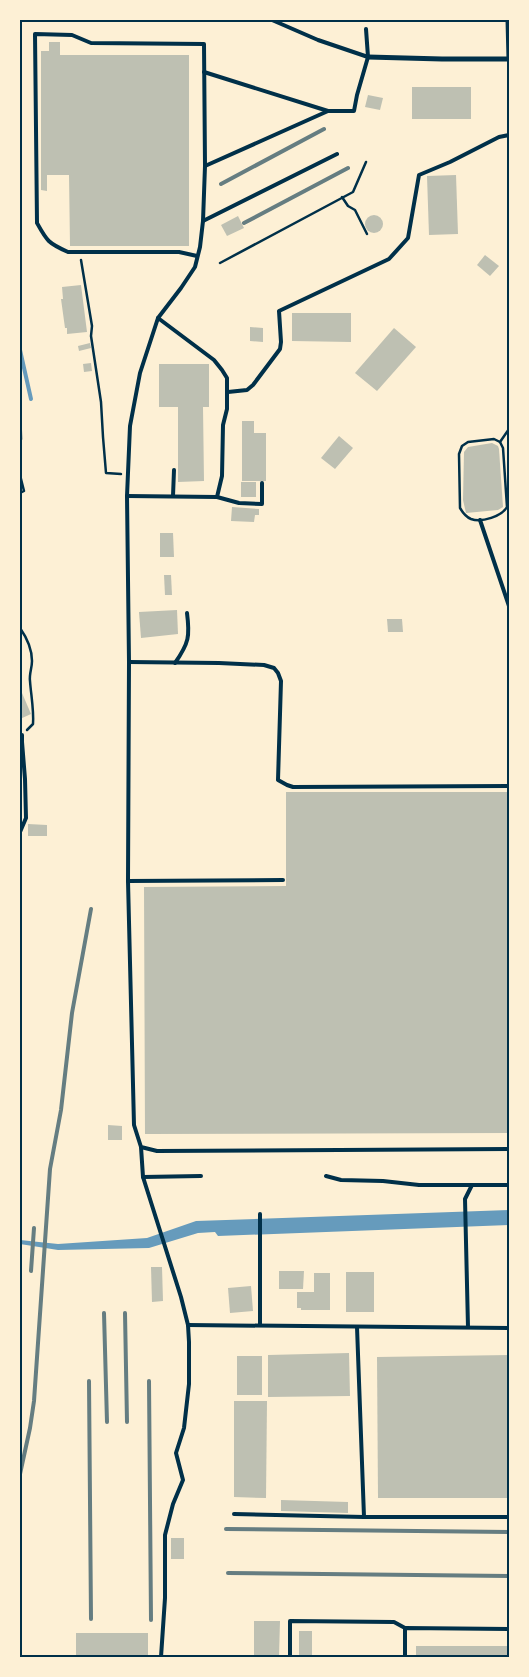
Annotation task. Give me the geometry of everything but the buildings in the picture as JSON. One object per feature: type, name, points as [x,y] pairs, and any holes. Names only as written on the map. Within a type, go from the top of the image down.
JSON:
[{"type":"street","points":[[368,57],[509,59],[508,20]]},
{"type":"lane","points":[[272,20],[318,40],[368,57]]},
{"type":"lane","points":[[204,72],[328,110],[354,111],[368,57],[366,29]]},
{"type":"lane","points":[[161,1657],[165,1598],[164,1535],[182,1480],[176,1453],[184,1428],[189,1384],[188,1325],[174,1271],[164,1246],[143,1177],[140,1147],[134,1125],[128,882],[129,662],[127,474],[130,426],[140,373],[158,318],[181,288],[194,267],[198,256],[203,221],[205,166],[204,44],[91,43],[72,35],[35,34],[37,222],[46,240],[68,252],[178,252],[198,256]]},
{"type":"lane","points":[[205,166],[328,110]]},
{"type":"lane","points":[[228,392],[246,390],[253,386],[280,350],[279,311],[389,259],[408,238],[419,175],[450,162],[499,137],[509,135]]},
{"type":"lane","points":[[203,221],[337,154]]},
{"type":"lane","points":[[158,318],[214,360],[226,378],[228,392],[223,425],[222,476],[217,497]]},
{"type":"lane","points":[[173,496],[174,470]]},
{"type":"lane","points":[[127,496],[217,497],[240,503],[262,504],[262,484]]},
{"type":"lane","points":[[480,520],[509,606]]},
{"type":"lane","points":[[175,663],[184,650],[190,632],[187,612]]},
{"type":"lane","points":[[129,662],[248,664],[274,668],[281,681],[278,780],[293,787],[509,786]]},
{"type":"lane","points":[[20,832],[26,818],[22,735]]},
{"type":"lane","points":[[128,882],[283,880]]},
{"type":"lane","points":[[140,1147],[157,1151],[509,1149]]},
{"type":"lane","points":[[143,1177],[201,1176]]},
{"type":"lane","points":[[326,1176],[341,1180],[383,1180],[419,1185],[509,1185]]},
{"type":"lane","points":[[468,1327],[465,1199],[472,1185]]},
{"type":"lane","points":[[260,1214],[260,1326]]},
{"type":"lane","points":[[188,1325],[509,1328]]},
{"type":"lane","points":[[357,1327],[364,1517]]},
{"type":"lane","points":[[234,1514],[364,1517],[509,1517]]},
{"type":"lane","points":[[290,1657],[290,1621],[394,1622],[405,1628],[509,1629]]},
{"type":"lane","points":[[405,1628],[405,1657]]},
{"type":"path","points":[[220,264],[352,192],[366,162]]},
{"type":"path","points":[[342,197],[348,206],[355,210],[367,234]]},
{"type":"path","points":[[81,251],[82,274],[92,326],[91,336],[102,402],[106,473],[127,474]]},
{"type":"path","points":[[20,401],[22,439],[20,442]]},
{"type":"path","points":[[500,442],[509,429]]},
{"type":"path","points":[[494,439],[500,442],[503,448],[508,507],[501,515],[472,520],[464,515],[460,508],[459,454],[462,446],[468,442],[494,439]]},
{"type":"path","points":[[20,476],[24,491],[20,493]]},
{"type":"path","points":[[20,628],[31,651],[30,677],[34,714],[33,724],[22,735]]},
{"type":"water","points":[[509,1210],[509,1225],[218,1236],[215,1232],[198,1233],[149,1248],[58,1250],[20,1244],[20,1240],[58,1244],[147,1238],[196,1221]]},
{"type":"waterway","points":[[20,350],[31,399]]},
{"type":"railway","points":[[221,184],[324,129]]},
{"type":"railway","points":[[244,223],[348,168]]},
{"type":"railway","points":[[20,1474],[34,1401],[50,1169],[61,1110],[72,1013],[91,909]]},
{"type":"railway","points":[[31,1271],[34,1228]]},
{"type":"railway","points":[[104,1313],[107,1422]]},
{"type":"railway","points":[[125,1313],[127,1422]]},
{"type":"railway","points":[[89,1381],[91,1619]]},
{"type":"railway","points":[[149,1381],[151,1620]]},
{"type":"railway","points":[[226,1529],[509,1532]]},
{"type":"railway","points":[[228,1573],[509,1576]]}]
